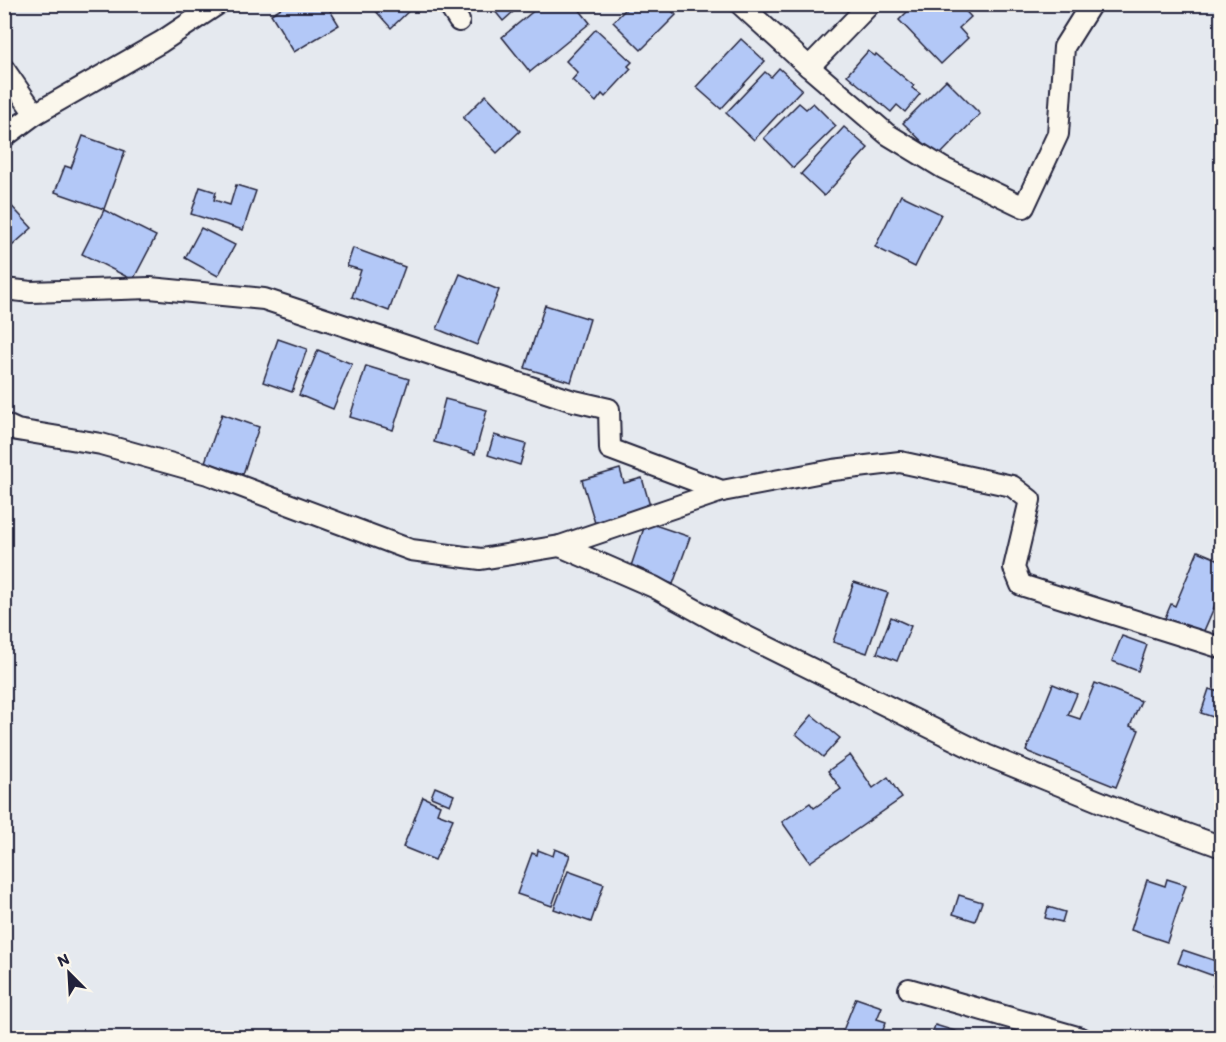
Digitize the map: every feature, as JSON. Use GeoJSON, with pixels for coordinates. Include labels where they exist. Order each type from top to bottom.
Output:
{"type":"FeatureCollection","features":[{"type":"Feature","properties":{"kind":"street"},"geometry":{"type":"LineString","coordinates":[[4,137],[35,114],[161,42],[218,4]]}},
{"type":"Feature","properties":{"kind":"street"},"geometry":{"type":"LineString","coordinates":[[448,4],[459,21]]}},
{"type":"Feature","properties":{"kind":"street"},"geometry":{"type":"LineString","coordinates":[[740,4],[887,134],[943,168],[1024,207],[1058,134],[1064,47],[1091,4]]}},
{"type":"Feature","properties":{"kind":"street"},"geometry":{"type":"LineString","coordinates":[[809,67],[870,4]]}},
{"type":"Feature","properties":{"kind":"street"},"geometry":{"type":"LineString","coordinates":[[4,69],[35,114]]}},
{"type":"Feature","properties":{"kind":"street"},"geometry":{"type":"LineString","coordinates":[[4,289],[31,292],[150,288],[264,299],[570,400],[609,409],[610,449],[722,491]]}},
{"type":"Feature","properties":{"kind":"street"},"geometry":{"type":"LineString","coordinates":[[4,424],[17,430],[100,444],[208,474],[411,550],[481,558],[560,546],[722,491],[833,470],[900,462],[1012,486],[1030,500],[1014,568],[1020,585],[1221,648]]}},
{"type":"Feature","properties":{"kind":"street"},"geometry":{"type":"LineString","coordinates":[[560,546],[654,587],[723,625],[986,755],[1123,811],[1221,847]]}},
{"type":"Feature","properties":{"kind":"street"},"geometry":{"type":"LineString","coordinates":[[909,989],[1081,1038]]}},
{"type":"Feature","properties":{"kind":"building"},"geometry":{"type":"Polygon","coordinates":[[[288,4],[326,4],[339,25],[294,52],[271,14],[288,4]]]}},
{"type":"Feature","properties":{"kind":"building"},"geometry":{"type":"Polygon","coordinates":[[[376,4],[416,4],[391,28],[373,8],[376,4]]]}},
{"type":"Feature","properties":{"kind":"building"},"geometry":{"type":"Polygon","coordinates":[[[489,4],[522,4],[503,21],[489,4]]]}},
{"type":"Feature","properties":{"kind":"building"},"geometry":{"type":"Polygon","coordinates":[[[542,4],[575,4],[590,23],[530,72],[502,37],[542,4]]]}},
{"type":"Feature","properties":{"kind":"building"},"geometry":{"type":"Polygon","coordinates":[[[631,4],[665,4],[676,15],[641,50],[613,22],[631,4]]]}},
{"type":"Feature","properties":{"kind":"building"},"geometry":{"type":"Polygon","coordinates":[[[915,4],[959,4],[971,17],[959,28],[968,38],[941,64],[899,20],[915,4]]]}},
{"type":"Feature","properties":{"kind":"building"},"geometry":{"type":"Polygon","coordinates":[[[596,29],[632,62],[628,66],[631,69],[605,97],[602,94],[596,102],[572,80],[578,73],[566,61],[596,29]]]}},
{"type":"Feature","properties":{"kind":"building"},"geometry":{"type":"Polygon","coordinates":[[[741,39],[765,61],[721,109],[696,87],[741,39]]]}},
{"type":"Feature","properties":{"kind":"building"},"geometry":{"type":"Polygon","coordinates":[[[868,51],[875,56],[876,54],[914,86],[912,88],[920,94],[905,112],[897,105],[891,112],[847,75],[868,51]]]}},
{"type":"Feature","properties":{"kind":"building"},"geometry":{"type":"Polygon","coordinates":[[[779,68],[802,89],[754,140],[726,113],[765,72],[771,77],[779,68]]]}},
{"type":"Feature","properties":{"kind":"building"},"geometry":{"type":"Polygon","coordinates":[[[946,80],[980,114],[938,157],[903,123],[946,80]]]}},
{"type":"Feature","properties":{"kind":"building"},"geometry":{"type":"Polygon","coordinates":[[[486,95],[520,131],[497,153],[463,118],[486,95]]]}},
{"type":"Feature","properties":{"kind":"building"},"geometry":{"type":"Polygon","coordinates":[[[799,103],[806,109],[813,103],[836,126],[793,168],[764,138],[799,103]]]}},
{"type":"Feature","properties":{"kind":"building"},"geometry":{"type":"Polygon","coordinates":[[[844,127],[868,148],[824,196],[801,174],[844,127]]]}},
{"type":"Feature","properties":{"kind":"building"},"geometry":{"type":"Polygon","coordinates":[[[83,136],[125,151],[104,209],[55,192],[65,166],[71,168],[83,136]]]}},
{"type":"Feature","properties":{"kind":"building"},"geometry":{"type":"Polygon","coordinates":[[[236,185],[256,191],[243,230],[191,214],[200,187],[216,192],[214,200],[230,205],[236,185]]]}},
{"type":"Feature","properties":{"kind":"building"},"geometry":{"type":"Polygon","coordinates":[[[901,195],[941,214],[915,267],[875,247],[901,195]]]}},
{"type":"Feature","properties":{"kind":"building"},"geometry":{"type":"Polygon","coordinates":[[[4,198],[32,228],[4,253],[4,198]]]}},
{"type":"Feature","properties":{"kind":"building"},"geometry":{"type":"Polygon","coordinates":[[[104,210],[156,236],[133,280],[82,254],[104,210]]]}},
{"type":"Feature","properties":{"kind":"building"},"geometry":{"type":"Polygon","coordinates":[[[201,228],[235,245],[218,276],[185,258],[201,228]]]}},
{"type":"Feature","properties":{"kind":"building"},"geometry":{"type":"Polygon","coordinates":[[[353,248],[405,267],[389,311],[352,297],[361,270],[347,266],[353,248]]]}},
{"type":"Feature","properties":{"kind":"building"},"geometry":{"type":"Polygon","coordinates":[[[460,274],[499,290],[477,345],[437,329],[460,274]]]}},
{"type":"Feature","properties":{"kind":"building"},"geometry":{"type":"Polygon","coordinates":[[[545,305],[590,319],[571,382],[525,368],[545,305]]]}},
{"type":"Feature","properties":{"kind":"building"},"geometry":{"type":"Polygon","coordinates":[[[278,339],[307,349],[292,392],[263,382],[278,339]]]}},
{"type":"Feature","properties":{"kind":"building"},"geometry":{"type":"Polygon","coordinates":[[[318,350],[352,364],[333,409],[299,395],[318,350]]]}},
{"type":"Feature","properties":{"kind":"building"},"geometry":{"type":"Polygon","coordinates":[[[366,366],[409,379],[393,430],[350,417],[366,366]]]}},
{"type":"Feature","properties":{"kind":"building"},"geometry":{"type":"Polygon","coordinates":[[[445,399],[487,410],[475,454],[434,442],[445,399]]]}},
{"type":"Feature","properties":{"kind":"building"},"geometry":{"type":"Polygon","coordinates":[[[222,414],[259,427],[243,474],[205,462],[222,414]]]}},
{"type":"Feature","properties":{"kind":"building"},"geometry":{"type":"Polygon","coordinates":[[[494,435],[526,444],[520,465],[488,455],[494,435]]]}},
{"type":"Feature","properties":{"kind":"building"},"geometry":{"type":"Polygon","coordinates":[[[620,469],[624,483],[642,478],[650,506],[595,523],[582,480],[620,469]]]}},
{"type":"Feature","properties":{"kind":"building"},"geometry":{"type":"Polygon","coordinates":[[[646,522],[690,537],[673,584],[630,569],[646,522]]]}},
{"type":"Feature","properties":{"kind":"building"},"geometry":{"type":"Polygon","coordinates":[[[1198,551],[1222,561],[1222,589],[1203,633],[1165,618],[1171,604],[1175,606],[1198,551]]]}},
{"type":"Feature","properties":{"kind":"building"},"geometry":{"type":"Polygon","coordinates":[[[854,582],[888,593],[867,653],[833,642],[854,582]]]}},
{"type":"Feature","properties":{"kind":"building"},"geometry":{"type":"Polygon","coordinates":[[[891,617],[911,626],[897,661],[877,653],[891,617]]]}},
{"type":"Feature","properties":{"kind":"building"},"geometry":{"type":"Polygon","coordinates":[[[1122,636],[1147,645],[1138,671],[1112,661],[1122,636]]]}},
{"type":"Feature","properties":{"kind":"building"},"geometry":{"type":"Polygon","coordinates":[[[1095,683],[1141,701],[1130,726],[1139,730],[1116,787],[1026,751],[1053,684],[1077,694],[1068,715],[1080,719],[1095,683]]]}},
{"type":"Feature","properties":{"kind":"building"},"geometry":{"type":"Polygon","coordinates":[[[1209,689],[1222,693],[1222,720],[1201,713],[1209,689]]]}},
{"type":"Feature","properties":{"kind":"building"},"geometry":{"type":"Polygon","coordinates":[[[812,715],[840,738],[823,757],[796,734],[812,715]]]}},
{"type":"Feature","properties":{"kind":"building"},"geometry":{"type":"Polygon","coordinates":[[[850,755],[873,788],[888,777],[902,798],[810,862],[782,822],[810,803],[814,808],[841,789],[828,771],[850,755]]]}},
{"type":"Feature","properties":{"kind":"building"},"geometry":{"type":"Polygon","coordinates":[[[435,787],[454,795],[450,805],[431,797],[435,787]]]}},
{"type":"Feature","properties":{"kind":"building"},"geometry":{"type":"Polygon","coordinates":[[[423,797],[440,805],[437,813],[453,819],[435,860],[403,847],[423,797]]]}},
{"type":"Feature","properties":{"kind":"building"},"geometry":{"type":"Polygon","coordinates":[[[555,849],[570,855],[552,906],[517,894],[532,853],[537,855],[538,850],[553,856],[555,849]]]}},
{"type":"Feature","properties":{"kind":"building"},"geometry":{"type":"Polygon","coordinates":[[[568,871],[604,884],[591,922],[554,909],[568,871]]]}},
{"type":"Feature","properties":{"kind":"building"},"geometry":{"type":"Polygon","coordinates":[[[1167,879],[1186,885],[1167,942],[1131,930],[1147,880],[1165,886],[1167,879]]]}},
{"type":"Feature","properties":{"kind":"building"},"geometry":{"type":"Polygon","coordinates":[[[959,895],[982,902],[975,921],[953,914],[959,895]]]}},
{"type":"Feature","properties":{"kind":"building"},"geometry":{"type":"Polygon","coordinates":[[[1048,907],[1065,912],[1062,922],[1045,918],[1048,907]]]}},
{"type":"Feature","properties":{"kind":"building"},"geometry":{"type":"Polygon","coordinates":[[[1183,950],[1219,962],[1214,976],[1178,963],[1183,950]]]}},
{"type":"Feature","properties":{"kind":"building"},"geometry":{"type":"Polygon","coordinates":[[[1222,962],[1222,989],[1213,986],[1222,962]]]}},
{"type":"Feature","properties":{"kind":"building"},"geometry":{"type":"Polygon","coordinates":[[[856,998],[882,1007],[877,1019],[886,1022],[880,1038],[840,1038],[856,998]]]}},
{"type":"Feature","properties":{"kind":"building"},"geometry":{"type":"Polygon","coordinates":[[[935,1025],[958,1032],[956,1038],[931,1038],[935,1025]]]}}]}
